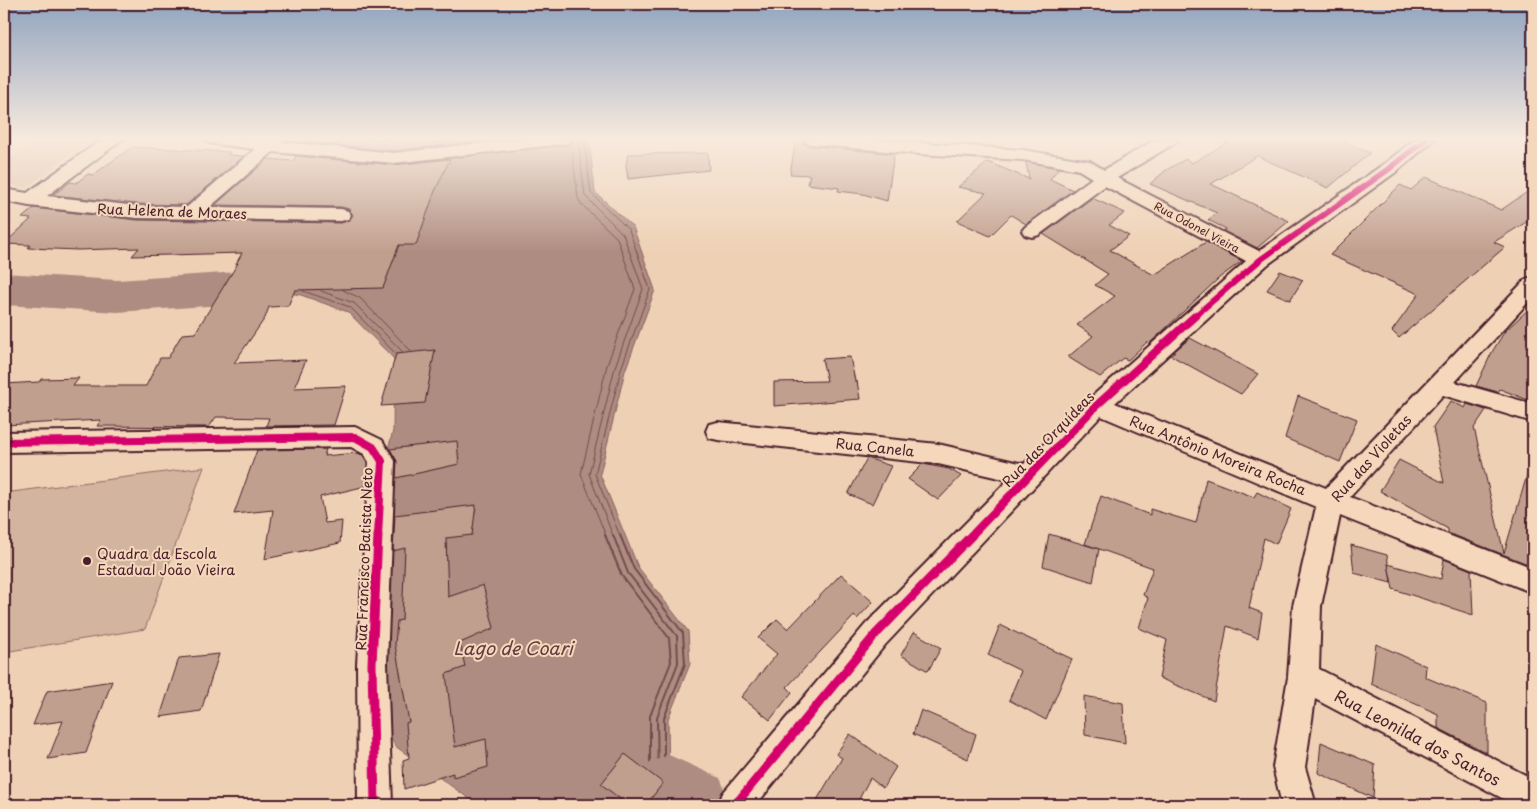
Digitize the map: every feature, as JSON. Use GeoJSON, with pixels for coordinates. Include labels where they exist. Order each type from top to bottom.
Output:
{"type":"FeatureCollection","features":[{"type":"Feature","properties":{"kind":"street"},"geometry":{"type":"LineString","coordinates":[[29,200],[61,177]]}},
{"type":"Feature","properties":{"kind":"street"},"geometry":{"type":"LineString","coordinates":[[193,212],[234,177]]}},
{"type":"Feature","properties":{"kind":"street","name":"Rua das Orquídeas"},"geometry":{"type":"LineString","coordinates":[[735,805],[875,635],[1097,405],[1188,322],[1260,260],[1378,177]]}},
{"type":"Feature","properties":{"kind":"street"},"geometry":{"type":"LineString","coordinates":[[1032,231],[1104,178]]}},
{"type":"Feature","properties":{"kind":"street","name":"Rua Odonel Vieira"},"geometry":{"type":"LineString","coordinates":[[1104,178],[1260,260]]}},
{"type":"Feature","properties":{"kind":"street","name":"Rua Helena de Moraes"},"geometry":{"type":"LineString","coordinates":[[4,195],[29,200],[137,212],[341,215]]}},
{"type":"Feature","properties":{"kind":"street","name":"Rua das Violetas"},"geometry":{"type":"LineString","coordinates":[[1299,805],[1289,767],[1303,677],[1307,606],[1330,501],[1533,284]]}},
{"type":"Feature","properties":{"kind":"street"},"geometry":{"type":"LineString","coordinates":[[1438,385],[1533,413]]}},
{"type":"Feature","properties":{"kind":"street","name":"Rua Antônio Moreira Rocha"},"geometry":{"type":"LineString","coordinates":[[1097,405],[1330,501],[1533,581]]}},
{"type":"Feature","properties":{"kind":"street","name":"Rua Canela"},"geometry":{"type":"LineString","coordinates":[[718,430],[938,454],[1029,475]]}},
{"type":"Feature","properties":{"kind":"street","name":"Rua Francisco Batista Neto"},"geometry":{"type":"LineString","coordinates":[[4,442],[355,437],[374,447],[382,461],[372,664],[375,805]]}},
{"type":"Feature","properties":{"kind":"street","name":"Rua Leonilda dos Santos"},"geometry":{"type":"LineString","coordinates":[[1303,677],[1533,797]]}},
{"type":"Feature","properties":{"kind":"shaded area"},"geometry":{"type":"Polygon","coordinates":[[[4,177],[41,177],[26,188],[4,183],[4,177]]]}},
{"type":"Feature","properties":{"kind":"shaded area","name":"Quadra da Escola Estadual João Vieira"},"geometry":{"type":"Polygon","coordinates":[[[204,467],[145,629],[4,652],[4,493],[204,467]]]}},
{"type":"Feature","properties":{"kind":"water","name":"Lago de Coari"},"geometry":{"type":"Polygon","coordinates":[[[389,177],[593,177],[595,192],[633,227],[655,290],[625,371],[600,474],[638,567],[688,631],[690,664],[668,719],[669,792],[656,805],[478,805],[395,746],[360,675],[364,538],[393,431],[394,359],[348,312],[301,295],[254,287],[363,211],[389,177]]]}},
{"type":"Feature","properties":{"kind":"building"},"geometry":{"type":"Polygon","coordinates":[[[84,177],[219,177],[186,205],[137,204],[53,195],[70,182],[76,183],[84,177]]]}},
{"type":"Feature","properties":{"kind":"building"},"geometry":{"type":"Polygon","coordinates":[[[248,177],[442,177],[416,245],[399,245],[383,288],[295,290],[288,306],[269,307],[265,318],[234,363],[306,360],[294,388],[346,386],[334,425],[266,426],[269,418],[216,417],[209,427],[97,426],[101,420],[4,425],[4,384],[39,382],[41,379],[79,378],[73,386],[146,386],[160,358],[168,358],[182,334],[195,333],[238,263],[236,264],[242,253],[132,256],[139,248],[78,250],[28,248],[30,245],[4,244],[31,219],[22,218],[34,208],[137,220],[341,223],[350,220],[352,214],[349,209],[341,207],[215,205],[248,177]]]}},
{"type":"Feature","properties":{"kind":"building"},"geometry":{"type":"Polygon","coordinates":[[[628,177],[648,177],[628,179],[628,177]]]}},
{"type":"Feature","properties":{"kind":"building"},"geometry":{"type":"Polygon","coordinates":[[[809,177],[891,177],[887,201],[863,194],[838,191],[839,188],[807,184],[809,177]]]}},
{"type":"Feature","properties":{"kind":"building"},"geometry":{"type":"Polygon","coordinates":[[[970,177],[1024,177],[1029,179],[1029,177],[1052,177],[1050,179],[1073,190],[1026,224],[1011,215],[990,236],[957,221],[986,193],[958,187],[970,177]]]}},
{"type":"Feature","properties":{"kind":"building"},"geometry":{"type":"Polygon","coordinates":[[[1158,177],[1223,177],[1211,184],[1289,221],[1257,248],[1223,231],[1226,229],[1208,220],[1217,213],[1150,184],[1158,177]]]}},
{"type":"Feature","properties":{"kind":"building"},"geometry":{"type":"Polygon","coordinates":[[[1303,177],[1341,177],[1328,188],[1303,177]]]}},
{"type":"Feature","properties":{"kind":"building"},"geometry":{"type":"Polygon","coordinates":[[[1426,177],[1501,210],[1533,188],[1533,218],[1494,242],[1505,247],[1399,338],[1392,331],[1419,294],[1330,255],[1400,185],[1411,190],[1426,177]]]}},
{"type":"Feature","properties":{"kind":"building"},"geometry":{"type":"Polygon","coordinates":[[[1092,198],[1125,213],[1109,225],[1129,236],[1110,250],[1154,275],[1206,242],[1242,261],[1219,278],[1149,344],[1147,342],[1128,360],[1123,358],[1100,377],[1068,357],[1093,336],[1077,325],[1115,296],[1095,285],[1108,274],[1043,234],[1092,198]]]}},
{"type":"Feature","properties":{"kind":"building"},"geometry":{"type":"Polygon","coordinates":[[[1280,271],[1303,280],[1290,300],[1267,290],[1280,271]]]}},
{"type":"Feature","properties":{"kind":"building"},"geometry":{"type":"Polygon","coordinates":[[[1533,305],[1533,402],[1500,389],[1498,392],[1476,386],[1492,352],[1505,331],[1533,305]]]}},
{"type":"Feature","properties":{"kind":"building"},"geometry":{"type":"Polygon","coordinates":[[[1190,338],[1258,374],[1241,394],[1170,355],[1190,338]]]}},
{"type":"Feature","properties":{"kind":"building"},"geometry":{"type":"Polygon","coordinates":[[[435,350],[425,403],[381,406],[396,354],[435,350]]]}},
{"type":"Feature","properties":{"kind":"building"},"geometry":{"type":"Polygon","coordinates":[[[850,357],[860,399],[774,406],[774,382],[827,381],[822,359],[850,357]]]}},
{"type":"Feature","properties":{"kind":"building"},"geometry":{"type":"Polygon","coordinates":[[[1298,396],[1357,419],[1340,462],[1285,438],[1298,396]]]}},
{"type":"Feature","properties":{"kind":"building"},"geometry":{"type":"Polygon","coordinates":[[[1451,401],[1465,408],[1467,404],[1486,410],[1474,428],[1504,553],[1527,475],[1533,476],[1533,566],[1448,533],[1448,529],[1380,491],[1399,460],[1444,483],[1433,427],[1451,401]]]}},
{"type":"Feature","properties":{"kind":"building"},"geometry":{"type":"Polygon","coordinates":[[[457,441],[459,464],[396,478],[397,461],[390,449],[457,441]]]}},
{"type":"Feature","properties":{"kind":"building"},"geometry":{"type":"Polygon","coordinates":[[[326,449],[324,456],[357,453],[363,455],[367,462],[366,486],[320,497],[325,523],[342,521],[340,543],[265,559],[273,510],[234,514],[257,450],[326,449]]]}},
{"type":"Feature","properties":{"kind":"building"},"geometry":{"type":"Polygon","coordinates":[[[867,458],[891,466],[872,504],[848,494],[867,458]]]}},
{"type":"Feature","properties":{"kind":"building"},"geometry":{"type":"Polygon","coordinates":[[[923,464],[949,469],[961,476],[938,500],[908,479],[923,464]]]}},
{"type":"Feature","properties":{"kind":"building"},"geometry":{"type":"Polygon","coordinates":[[[1206,479],[1254,497],[1257,492],[1291,509],[1276,544],[1264,538],[1249,608],[1262,613],[1258,638],[1227,626],[1214,701],[1159,678],[1167,640],[1139,628],[1148,598],[1143,595],[1153,568],[1085,544],[1101,496],[1150,515],[1150,509],[1196,523],[1206,479]]]}},
{"type":"Feature","properties":{"kind":"building"},"geometry":{"type":"Polygon","coordinates":[[[476,505],[472,535],[446,538],[448,597],[483,585],[494,628],[460,643],[465,667],[446,674],[455,747],[486,739],[488,767],[453,777],[453,773],[404,789],[403,760],[409,758],[406,723],[409,722],[395,645],[397,621],[402,620],[405,548],[393,551],[395,515],[476,505]]]}},
{"type":"Feature","properties":{"kind":"building"},"geometry":{"type":"Polygon","coordinates":[[[1049,534],[1099,549],[1093,582],[1043,566],[1049,534]]]}},
{"type":"Feature","properties":{"kind":"building"},"geometry":{"type":"Polygon","coordinates":[[[1351,545],[1387,555],[1391,583],[1354,573],[1351,545]]]}},
{"type":"Feature","properties":{"kind":"building"},"geometry":{"type":"Polygon","coordinates":[[[1444,559],[1471,570],[1473,615],[1393,589],[1388,564],[1441,579],[1444,559]]]}},
{"type":"Feature","properties":{"kind":"building"},"geometry":{"type":"Polygon","coordinates":[[[841,574],[873,602],[857,619],[854,616],[787,687],[792,692],[770,720],[741,697],[777,654],[758,638],[777,619],[788,629],[841,574]]]}},
{"type":"Feature","properties":{"kind":"building"},"geometry":{"type":"Polygon","coordinates":[[[1000,625],[1072,659],[1046,720],[1009,700],[1021,671],[988,655],[1000,625]]]}},
{"type":"Feature","properties":{"kind":"building"},"geometry":{"type":"Polygon","coordinates":[[[914,632],[941,648],[928,671],[901,655],[914,632]]]}},
{"type":"Feature","properties":{"kind":"building"},"geometry":{"type":"Polygon","coordinates":[[[1376,644],[1426,666],[1425,677],[1487,703],[1487,753],[1438,728],[1438,714],[1371,684],[1376,644]]]}},
{"type":"Feature","properties":{"kind":"building"},"geometry":{"type":"Polygon","coordinates":[[[219,654],[201,711],[160,717],[179,658],[219,654]]]}},
{"type":"Feature","properties":{"kind":"building"},"geometry":{"type":"Polygon","coordinates":[[[112,681],[86,753],[48,759],[63,721],[33,725],[47,691],[112,681]]]}},
{"type":"Feature","properties":{"kind":"building"},"geometry":{"type":"Polygon","coordinates":[[[1084,696],[1123,703],[1125,743],[1085,735],[1084,696]]]}},
{"type":"Feature","properties":{"kind":"building"},"geometry":{"type":"Polygon","coordinates":[[[921,710],[976,734],[968,759],[913,734],[921,710]]]}},
{"type":"Feature","properties":{"kind":"building"},"geometry":{"type":"Polygon","coordinates":[[[850,734],[896,767],[883,788],[870,778],[856,805],[814,805],[842,758],[836,754],[850,734]]]}},
{"type":"Feature","properties":{"kind":"building"},"geometry":{"type":"Polygon","coordinates":[[[1321,742],[1375,765],[1373,798],[1318,773],[1321,742]]]}},
{"type":"Feature","properties":{"kind":"building"},"geometry":{"type":"Polygon","coordinates":[[[625,754],[663,783],[646,805],[628,805],[601,784],[625,754]]]}},
{"type":"Feature","properties":{"kind":"waterway"},"geometry":{"type":"LineString","coordinates":[[4,289],[117,296],[254,287]]}},
{"type":"Feature","properties":{"kind":"waterway"},"geometry":{"type":"LineString","coordinates":[[669,792],[693,805]]}},
{"type":"Feature","properties":{"kind":"cycle path"},"geometry":{"type":"LineString","coordinates":[[735,805],[875,635],[1097,405],[1188,322],[1260,260],[1378,177]]}},
{"type":"Feature","properties":{"kind":"cycle path"},"geometry":{"type":"LineString","coordinates":[[4,442],[355,437],[373,447],[382,461],[372,664],[375,805]]}},
{"type":"Feature","properties":{"kind":"place","name":"Quadra da Escola Estadual João Vieira"},"geometry":{"type":"Point","coordinates":[87,561]}}]}
